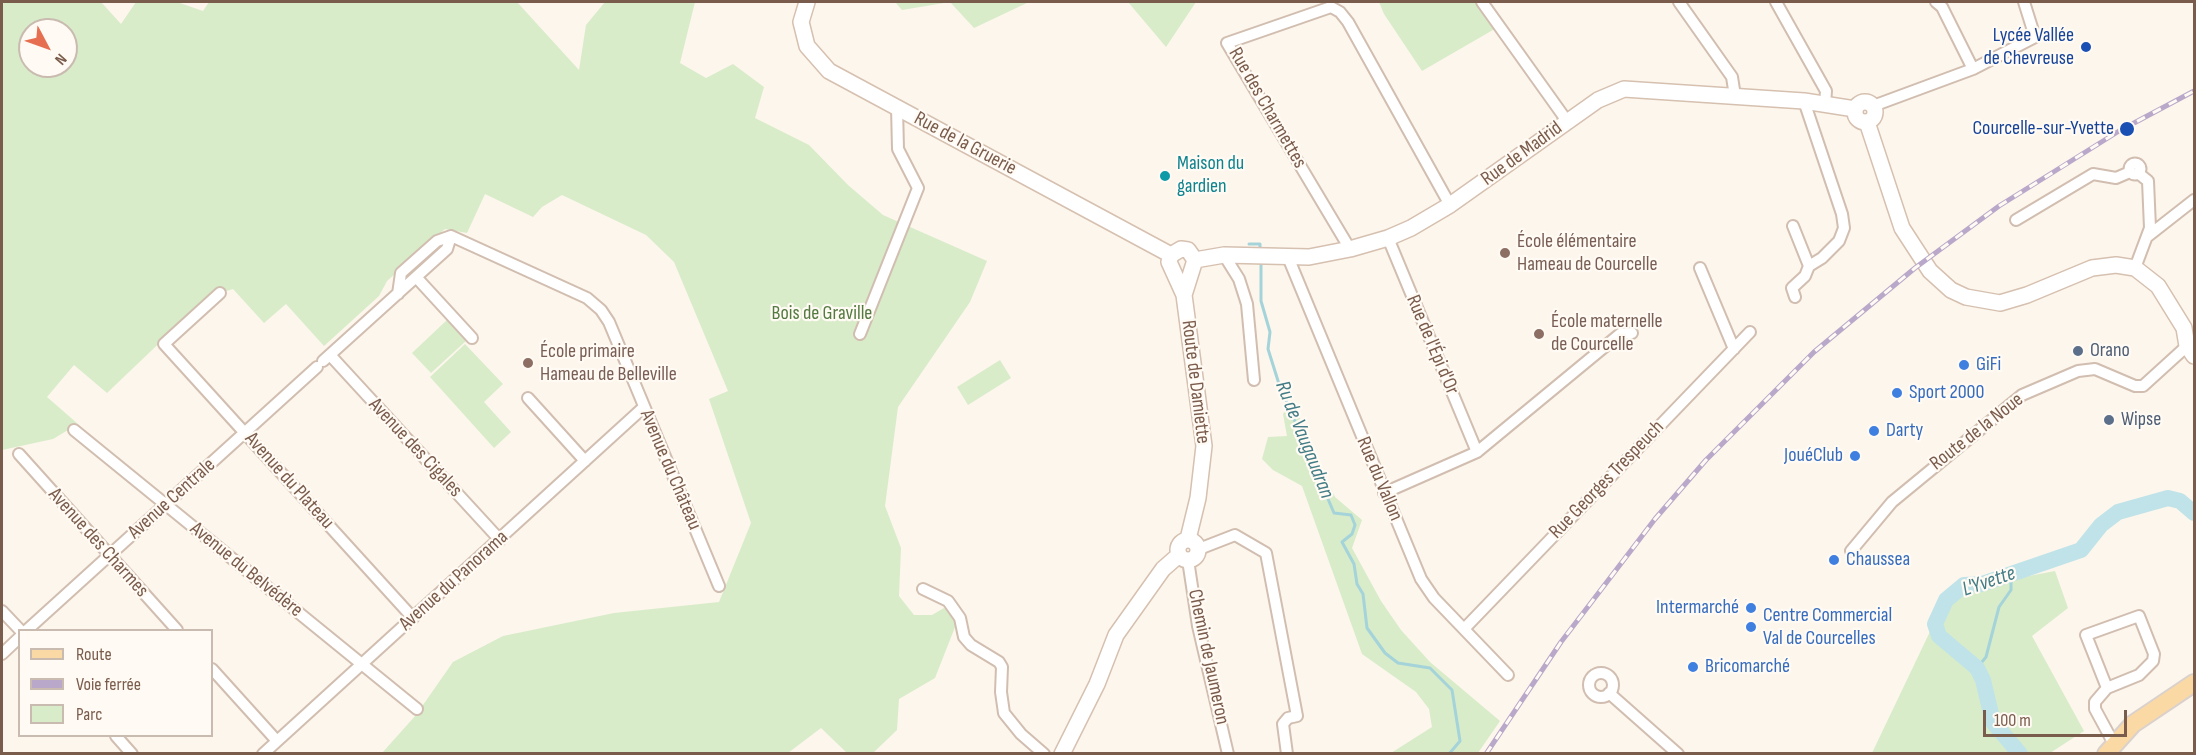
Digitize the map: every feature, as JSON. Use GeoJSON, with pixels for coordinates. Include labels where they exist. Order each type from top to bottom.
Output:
{"type":"FeatureCollection","features":[{"type":"Feature","properties":{"kind":"main road"},"geometry":{"type":"LineString","coordinates":[[2110,749],[2133,724],[2194,683]]}},
{"type":"Feature","properties":{"kind":"street","name":"Rue de la Gruerie"},"geometry":{"type":"LineString","coordinates":[[807,2],[801,22],[807,46],[829,71],[1171,262]]}},
{"type":"Feature","properties":{"kind":"street"},"geometry":{"type":"LineString","coordinates":[[1482,2],[1567,121]]}},
{"type":"Feature","properties":{"kind":"street"},"geometry":{"type":"LineString","coordinates":[[1679,2],[1732,77],[1735,96]]}},
{"type":"Feature","properties":{"kind":"street"},"geometry":{"type":"LineString","coordinates":[[1776,2],[1826,91],[1825,104]]}},
{"type":"Feature","properties":{"kind":"street"},"geometry":{"type":"LineString","coordinates":[[1936,2],[1942,7],[1972,69]]}},
{"type":"Feature","properties":{"kind":"street"},"geometry":{"type":"LineString","coordinates":[[2024,2],[2035,37],[1972,69],[1873,106],[1865,102],[1855,109],[1857,118],[1867,122],[1902,228],[1930,271],[1959,294],[1983,302],[2000,303],[2027,295],[2092,268],[2116,265],[2134,268],[2158,286],[2184,328],[2191,351]]}},
{"type":"Feature","properties":{"kind":"street","name":"Rue des Charmettes"},"geometry":{"type":"LineString","coordinates":[[1350,249],[1227,43],[1331,7],[1340,12],[1348,22],[1450,205]]}},
{"type":"Feature","properties":{"kind":"street","name":"Rue de Madrid"},"geometry":{"type":"LineString","coordinates":[[1193,265],[1224,255],[1310,257],[1388,238],[1450,205],[1567,121],[1611,92],[1624,88],[1804,101],[1855,109]]}},
{"type":"Feature","properties":{"kind":"street"},"geometry":{"type":"LineString","coordinates":[[1795,297],[1792,288],[1805,276],[1809,266],[1822,258],[1839,241],[1844,228],[1842,214],[1804,101]]}},
{"type":"Feature","properties":{"kind":"street"},"geometry":{"type":"LineString","coordinates":[[1867,122],[1874,116],[1873,106]]}},
{"type":"Feature","properties":{"kind":"street"},"geometry":{"type":"LineString","coordinates":[[860,334],[918,188],[898,149],[897,107]]}},
{"type":"Feature","properties":{"kind":"street"},"geometry":{"type":"LineString","coordinates":[[2016,220],[2093,174],[2116,178],[2134,172],[2148,181],[2148,236],[2134,268]]}},
{"type":"Feature","properties":{"kind":"street"},"geometry":{"type":"LineString","coordinates":[[2148,236],[2194,200]]}},
{"type":"Feature","properties":{"kind":"street"},"geometry":{"type":"LineString","coordinates":[[1792,226],[1809,266]]}},
{"type":"Feature","properties":{"kind":"street","name":"Avenue Centrale"},"geometry":{"type":"LineString","coordinates":[[28,629],[447,249],[451,236]]}},
{"type":"Feature","properties":{"kind":"street","name":"Avenue Centrale"},"geometry":{"type":"LineString","coordinates":[[398,294],[401,273],[437,241],[451,236]]}},
{"type":"Feature","properties":{"kind":"street","name":"Avenue du Château"},"geometry":{"type":"LineString","coordinates":[[451,236],[587,298],[601,310],[609,322],[719,586]]}},
{"type":"Feature","properties":{"kind":"street","name":"Rue de l'Épi d'Or"},"geometry":{"type":"LineString","coordinates":[[1388,238],[1477,452]]}},
{"type":"Feature","properties":{"kind":"street"},"geometry":{"type":"LineString","coordinates":[[1185,249],[1191,253],[1193,265],[1182,275],[1171,262],[1177,250],[1185,249]]}},
{"type":"Feature","properties":{"kind":"street"},"geometry":{"type":"LineString","coordinates":[[1224,255],[1239,279],[1247,304],[1254,380]]}},
{"type":"Feature","properties":{"kind":"street","name":"Rue du Vallon"},"geometry":{"type":"LineString","coordinates":[[1288,257],[1421,579],[1434,598],[1508,675]]}},
{"type":"Feature","properties":{"kind":"street","name":"Route de Damiette"},"geometry":{"type":"LineString","coordinates":[[1171,262],[1184,295],[1204,446],[1189,551]]}},
{"type":"Feature","properties":{"kind":"street","name":"Route de Damiette"},"geometry":{"type":"LineString","coordinates":[[1184,295],[1193,265]]}},
{"type":"Feature","properties":{"kind":"street"},"geometry":{"type":"LineString","coordinates":[[1700,268],[1734,349]]}},
{"type":"Feature","properties":{"kind":"street"},"geometry":{"type":"LineString","coordinates":[[416,277],[472,338]]}},
{"type":"Feature","properties":{"kind":"street","name":"Avenue du Plateau"},"geometry":{"type":"LineString","coordinates":[[220,293],[164,344],[413,618]]}},
{"type":"Feature","properties":{"kind":"street","name":"Rue Georges Trespeuch"},"geometry":{"type":"LineString","coordinates":[[1464,629],[1750,332]]}},
{"type":"Feature","properties":{"kind":"street"},"geometry":{"type":"LineString","coordinates":[[1384,493],[1477,452],[1620,334],[1632,333]]}},
{"type":"Feature","properties":{"kind":"street","name":"Route de la Noue"},"geometry":{"type":"LineString","coordinates":[[1851,551],[1892,501],[2022,395],[2078,371],[2095,369],[2135,386],[2143,386],[2191,351]]}},
{"type":"Feature","properties":{"kind":"street","name":"Avenue des Cigales"},"geometry":{"type":"LineString","coordinates":[[323,361],[500,540]]}},
{"type":"Feature","properties":{"kind":"street"},"geometry":{"type":"LineString","coordinates":[[528,398],[585,461]]}},
{"type":"Feature","properties":{"kind":"street","name":"Avenue du Panorama"},"geometry":{"type":"LineString","coordinates":[[263,753],[644,407]]}},
{"type":"Feature","properties":{"kind":"street","name":"Avenue du Belvédère"},"geometry":{"type":"LineString","coordinates":[[74,430],[417,710]]}},
{"type":"Feature","properties":{"kind":"street","name":"Avenue des Charmes"},"geometry":{"type":"LineString","coordinates":[[19,454],[176,629]]}},
{"type":"Feature","properties":{"kind":"street"},"geometry":{"type":"LineString","coordinates":[[1062,753],[1097,684],[1116,635],[1163,569],[1189,551],[1235,535],[1266,553],[1298,716],[1288,718],[1283,723],[1287,753]]}},
{"type":"Feature","properties":{"kind":"street","name":"Chemin de Jaumeron"},"geometry":{"type":"LineString","coordinates":[[1189,551],[1198,626],[1228,753]]}},
{"type":"Feature","properties":{"kind":"street"},"geometry":{"type":"LineString","coordinates":[[922,589],[948,601],[960,618],[964,637],[971,645],[999,662],[1002,667],[1001,692],[1004,713],[1021,734],[1044,753]]}},
{"type":"Feature","properties":{"kind":"street"},"geometry":{"type":"LineString","coordinates":[[2,610],[19,629]]}},
{"type":"Feature","properties":{"kind":"street"},"geometry":{"type":"LineString","coordinates":[[2107,688],[2086,635],[2139,616],[2154,654],[2153,661],[2139,675],[2107,688],[2095,702],[2095,710],[2110,749]]}},
{"type":"Feature","properties":{"kind":"street"},"geometry":{"type":"LineString","coordinates":[[2,654],[18,639]]}},
{"type":"Feature","properties":{"kind":"street"},"geometry":{"type":"LineString","coordinates":[[213,670],[276,741]]}},
{"type":"Feature","properties":{"kind":"street"},"geometry":{"type":"LineString","coordinates":[[1609,693],[1678,753]]}},
{"type":"Feature","properties":{"kind":"street"},"geometry":{"type":"LineString","coordinates":[[118,737],[132,753]]}},
{"type":"Feature","properties":{"kind":"green space","name":"Bois de Graville"},"geometry":{"type":"Polygon","coordinates":[[[6,2],[101,2],[121,24],[136,2],[177,2],[203,11],[209,2],[517,2],[579,70],[586,25],[605,2],[695,2],[680,63],[706,78],[733,64],[764,87],[755,118],[809,145],[848,185],[883,215],[987,261],[970,302],[898,407],[885,506],[901,548],[899,596],[914,615],[932,615],[944,608],[959,617],[935,678],[899,699],[897,730],[873,753],[847,753],[821,728],[788,753],[382,753],[416,715],[453,662],[503,636],[614,613],[719,602],[751,523],[709,399],[728,391],[674,262],[646,235],[562,195],[542,207],[533,217],[485,194],[467,233],[445,229],[387,281],[379,296],[324,346],[286,304],[264,323],[233,289],[220,293],[216,289],[107,393],[74,365],[47,397],[78,424],[53,439],[2,450],[2,4],[6,2]]]}},
{"type":"Feature","properties":{"kind":"green space"},"geometry":{"type":"Polygon","coordinates":[[[895,2],[950,2],[902,10],[895,2]]]}},
{"type":"Feature","properties":{"kind":"green space"},"geometry":{"type":"Polygon","coordinates":[[[950,2],[1029,2],[974,28],[950,2]]]}},
{"type":"Feature","properties":{"kind":"green space"},"geometry":{"type":"Polygon","coordinates":[[[1128,2],[1196,2],[1166,47],[1128,2]]]}},
{"type":"Feature","properties":{"kind":"green space"},"geometry":{"type":"Polygon","coordinates":[[[1379,2],[1489,2],[1505,23],[1422,71],[1384,14],[1379,2]]]}},
{"type":"Feature","properties":{"kind":"green space"},"geometry":{"type":"Polygon","coordinates":[[[448,319],[467,340],[431,373],[412,353],[448,319]]]}},
{"type":"Feature","properties":{"kind":"green space"},"geometry":{"type":"Polygon","coordinates":[[[465,344],[503,384],[484,402],[511,432],[494,448],[430,377],[465,344]]]}},
{"type":"Feature","properties":{"kind":"green space"},"geometry":{"type":"Polygon","coordinates":[[[1000,360],[1011,378],[968,405],[957,387],[1000,360]]]}},
{"type":"Feature","properties":{"kind":"green space"},"geometry":{"type":"Polygon","coordinates":[[[1292,400],[1335,497],[1362,520],[1352,548],[1381,601],[1401,630],[1430,662],[1500,721],[1478,753],[1391,753],[1432,727],[1429,709],[1416,692],[1362,654],[1302,486],[1273,470],[1262,459],[1268,437],[1287,436],[1283,414],[1292,400]]]}},
{"type":"Feature","properties":{"kind":"green space"},"geometry":{"type":"Polygon","coordinates":[[[2055,571],[2068,608],[2032,636],[2084,731],[2050,753],[1872,753],[1936,619],[1971,587],[2055,571]]]}},
{"type":"Feature","properties":{"kind":"waterway","name":"Ru de Vaugaudran"},"geometry":{"type":"LineString","coordinates":[[1249,244],[1260,244],[1260,248]]}},
{"type":"Feature","properties":{"kind":"waterway","name":"Ru de Vaugaudran"},"geometry":{"type":"LineString","coordinates":[[1261,265],[1261,301],[1270,332],[1268,349],[1279,384],[1334,513],[1351,515],[1355,525],[1352,534],[1342,542],[1354,564],[1357,584],[1363,594],[1367,628],[1385,653],[1398,663],[1430,668],[1452,690],[1460,741],[1449,754]]}},
{"type":"Feature","properties":{"kind":"waterway","name":"L'Yvette"},"geometry":{"type":"LineString","coordinates":[[2020,754],[1993,722],[1983,680],[1977,668],[1939,636],[1935,624],[1946,600],[1964,585],[1982,584],[2081,550],[2101,525],[2118,512],[2168,498],[2180,501],[2194,513]]}},
{"type":"Feature","properties":{"kind":"waterway"},"geometry":{"type":"LineString","coordinates":[[1977,668],[1986,657],[1999,607],[2011,590],[2011,575]]}},
{"type":"Feature","properties":{"kind":"railway"},"geometry":{"type":"LineString","coordinates":[[1486,754],[1561,642],[1655,519],[1706,460],[1814,352],[1915,268],[1999,206],[2119,131],[2194,91]]}},
{"type":"Feature","properties":{"kind":"place","name":"Lycée Vallée de Chevreuse"},"geometry":{"type":"Point","coordinates":[2086,47]}},
{"type":"Feature","properties":{"kind":"place","name":"Courcelle-sur-Yvette"},"geometry":{"type":"Point","coordinates":[2127,129]}},
{"type":"Feature","properties":{"kind":"place","name":"Maison du gardien"},"geometry":{"type":"Point","coordinates":[1165,176]}},
{"type":"Feature","properties":{"kind":"place","name":"École élémentaire Hameau de Courcelle"},"geometry":{"type":"Point","coordinates":[1505,253]}},
{"type":"Feature","properties":{"kind":"place","name":"École maternelle de Courcelle"},"geometry":{"type":"Point","coordinates":[1539,334]}},
{"type":"Feature","properties":{"kind":"place","name":"Orano"},"geometry":{"type":"Point","coordinates":[2078,351]}},
{"type":"Feature","properties":{"kind":"place","name":"École primaire Hameau de Belleville"},"geometry":{"type":"Point","coordinates":[528,363]}},
{"type":"Feature","properties":{"kind":"place","name":"GiFi"},"geometry":{"type":"Point","coordinates":[1964,365]}},
{"type":"Feature","properties":{"kind":"place","name":"Sport 2000"},"geometry":{"type":"Point","coordinates":[1897,393]}},
{"type":"Feature","properties":{"kind":"place","name":"Wipse"},"geometry":{"type":"Point","coordinates":[2109,420]}},
{"type":"Feature","properties":{"kind":"place","name":"Darty"},"geometry":{"type":"Point","coordinates":[1874,431]}},
{"type":"Feature","properties":{"kind":"place","name":"JouéClub"},"geometry":{"type":"Point","coordinates":[1855,456]}},
{"type":"Feature","properties":{"kind":"place","name":"Chaussea"},"geometry":{"type":"Point","coordinates":[1834,560]}},
{"type":"Feature","properties":{"kind":"place","name":"Intermarché"},"geometry":{"type":"Point","coordinates":[1751,608]}},
{"type":"Feature","properties":{"kind":"place","name":"Centre Commercial Val de Courcelles"},"geometry":{"type":"Point","coordinates":[1751,627]}},
{"type":"Feature","properties":{"kind":"place","name":"Bricomarché"},"geometry":{"type":"Point","coordinates":[1693,667]}}]}
